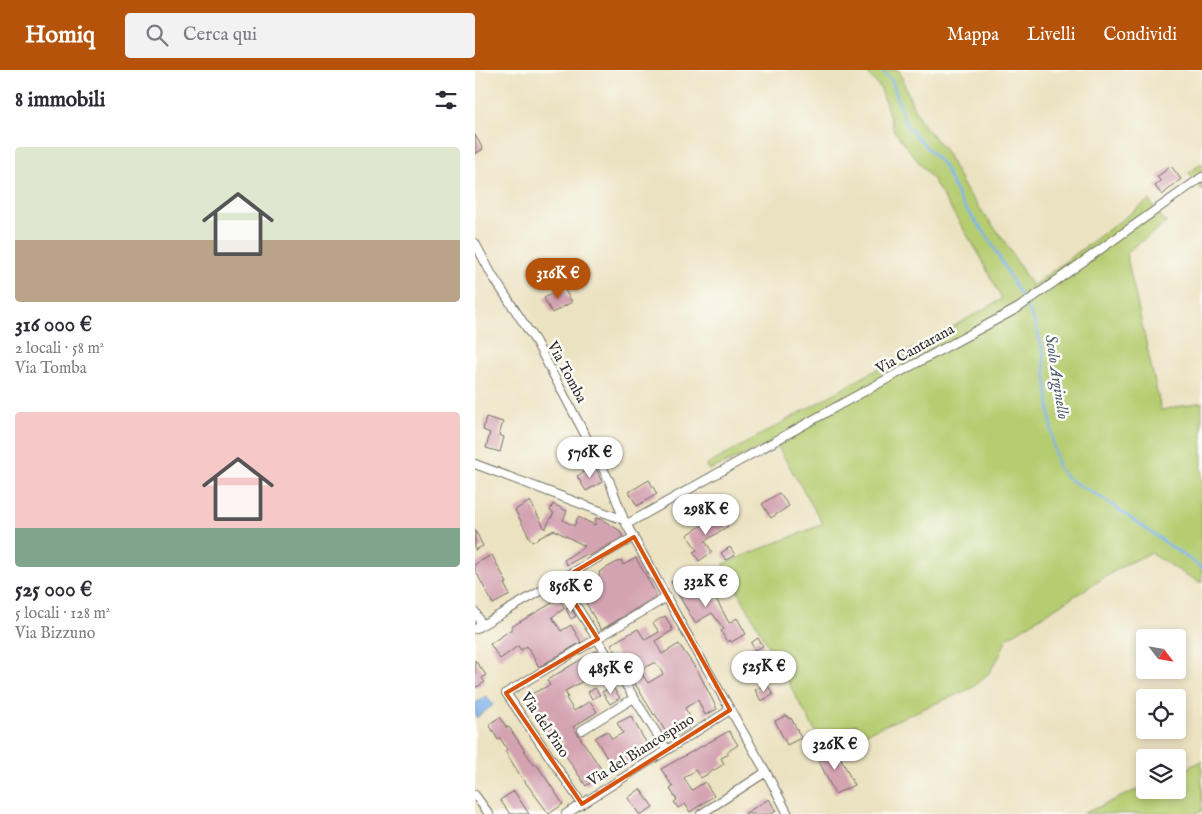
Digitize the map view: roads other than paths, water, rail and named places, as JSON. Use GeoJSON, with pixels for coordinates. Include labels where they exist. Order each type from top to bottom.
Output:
{"type":"FeatureCollection","features":[{"type":"Feature","properties":{"kind":"street","name":"Via Cantarana"},"geometry":{"type":"LineString","coordinates":[[626,522],[1025,304],[1202,177]]}},
{"type":"Feature","properties":{"kind":"street","name":"Via Tomba"},"geometry":{"type":"LineString","coordinates":[[475,243],[492,275],[536,342],[609,480],[634,537],[788,814]]}},
{"type":"Feature","properties":{"kind":"street"},"geometry":{"type":"LineString","coordinates":[[475,464],[626,522]]}},
{"type":"Feature","properties":{"kind":"street"},"geometry":{"type":"LineString","coordinates":[[475,612],[479,627],[634,537]]}},
{"type":"Feature","properties":{"kind":"street"},"geometry":{"type":"LineString","coordinates":[[560,580],[667,750]]}},
{"type":"Feature","properties":{"kind":"street","name":"Via del Pino"},"geometry":{"type":"LineString","coordinates":[[582,804],[506,693],[667,597]]}},
{"type":"Feature","properties":{"kind":"street"},"geometry":{"type":"LineString","coordinates":[[582,730],[635,698]]}},
{"type":"Feature","properties":{"kind":"street","name":"Via del Biancospino"},"geometry":{"type":"LineString","coordinates":[[565,814],[730,710]]}},
{"type":"Feature","properties":{"kind":"street"},"geometry":{"type":"LineString","coordinates":[[701,814],[766,772]]}},
{"type":"Feature","properties":{"kind":"street"},"geometry":{"type":"LineString","coordinates":[[475,795],[478,804],[489,814]]}},
{"type":"Feature","properties":{"kind":"water"},"geometry":{"type":"Polygon","coordinates":[[[486,696],[493,705],[476,718],[475,704],[486,696]]]}},
{"type":"Feature","properties":{"kind":"waterway","name":"Scolo Arginello"},"geometry":{"type":"LineString","coordinates":[[882,70],[892,81],[906,125],[943,165],[962,204],[988,237],[1034,320],[1043,351],[1053,444],[1058,467],[1068,479],[1099,496],[1202,568]]}}]}
